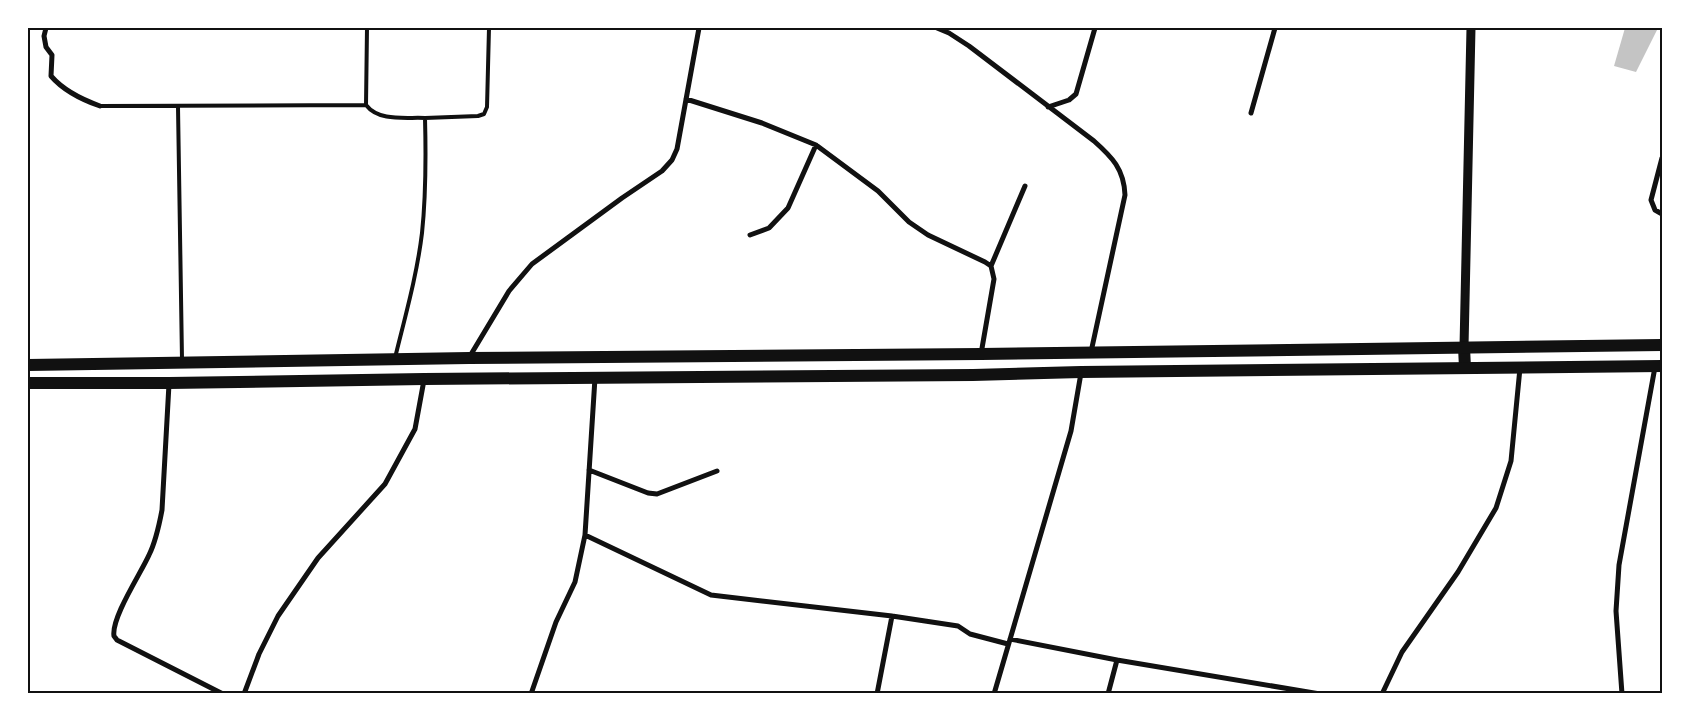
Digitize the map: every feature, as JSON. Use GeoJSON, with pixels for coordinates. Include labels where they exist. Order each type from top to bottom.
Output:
{"type":"FeatureCollection","features":[{"type":"Feature","properties":{"kind":"main road"},"geometry":{"type":"LineString","coordinates":[[28,365],[469,358],[1090,353],[1662,345]]}},
{"type":"Feature","properties":{"kind":"main road"},"geometry":{"type":"LineString","coordinates":[[1464,347],[1465,368]]}},
{"type":"Feature","properties":{"kind":"main road"},"geometry":{"type":"LineString","coordinates":[[28,382],[169,384],[424,379],[963,375],[1659,366]]}},
{"type":"Feature","properties":{"kind":"street"},"geometry":{"type":"LineString","coordinates":[[46,28],[44,36],[46,47],[52,55],[51,76],[82,98],[100,106]]}},
{"type":"Feature","properties":{"kind":"street"},"geometry":{"type":"LineString","coordinates":[[469,358],[509,291],[532,264],[668,167],[677,149],[699,28]]}},
{"type":"Feature","properties":{"kind":"street"},"geometry":{"type":"LineString","coordinates":[[937,28],[949,33],[968,46],[1094,141],[1110,155],[1119,169],[1124,182],[1125,195],[1090,353]]}},
{"type":"Feature","properties":{"kind":"street"},"geometry":{"type":"LineString","coordinates":[[1048,107],[1069,100],[1076,94],[1094,28]]}},
{"type":"Feature","properties":{"kind":"street"},"geometry":{"type":"LineString","coordinates":[[1251,113],[1275,28]]}},
{"type":"Feature","properties":{"kind":"street"},"geometry":{"type":"LineString","coordinates":[[1464,347],[1471,28]]}},
{"type":"Feature","properties":{"kind":"street"},"geometry":{"type":"LineString","coordinates":[[686,100],[762,123],[816,145],[878,191],[909,222],[928,235],[990,266],[994,279],[981,354]]}},
{"type":"Feature","properties":{"kind":"street"},"geometry":{"type":"LineString","coordinates":[[750,235],[769,228],[788,208],[816,145]]}},
{"type":"Feature","properties":{"kind":"street"},"geometry":{"type":"LineString","coordinates":[[1662,158],[1651,200],[1656,210],[1662,214]]}},
{"type":"Feature","properties":{"kind":"street"},"geometry":{"type":"LineString","coordinates":[[990,266],[1025,186]]}},
{"type":"Feature","properties":{"kind":"street"},"geometry":{"type":"LineString","coordinates":[[1622,694],[1616,611],[1618,573],[1659,366]]}},
{"type":"Feature","properties":{"kind":"street"},"geometry":{"type":"LineString","coordinates":[[1382,694],[1402,652],[1462,565],[1496,508],[1512,461],[1520,368]]}},
{"type":"Feature","properties":{"kind":"street"},"geometry":{"type":"LineString","coordinates":[[994,694],[1071,431],[1081,372]]}},
{"type":"Feature","properties":{"kind":"street"},"geometry":{"type":"LineString","coordinates":[[531,694],[556,622],[575,582],[585,535],[594,378]]}},
{"type":"Feature","properties":{"kind":"street"},"geometry":{"type":"LineString","coordinates":[[244,694],[259,654],[278,616],[318,558],[385,484],[415,429],[424,379]]}},
{"type":"Feature","properties":{"kind":"street"},"geometry":{"type":"LineString","coordinates":[[169,384],[162,510],[159,528],[150,555],[115,622],[114,636],[117,640],[223,694]]}},
{"type":"Feature","properties":{"kind":"street"},"geometry":{"type":"LineString","coordinates":[[589,470],[657,494],[717,471]]}},
{"type":"Feature","properties":{"kind":"street"},"geometry":{"type":"LineString","coordinates":[[585,535],[711,596],[892,616],[958,626],[970,634],[1320,694]]}},
{"type":"Feature","properties":{"kind":"street"},"geometry":{"type":"LineString","coordinates":[[877,694],[892,616]]}},
{"type":"Feature","properties":{"kind":"street"},"geometry":{"type":"LineString","coordinates":[[1108,694],[1117,660]]}},
{"type":"Feature","properties":{"kind":"lane"},"geometry":{"type":"LineString","coordinates":[[367,28],[366,105],[372,112],[381,116],[425,118],[478,116],[486,111],[489,28]]}},
{"type":"Feature","properties":{"kind":"lane"},"geometry":{"type":"LineString","coordinates":[[100,106],[366,105]]}},
{"type":"Feature","properties":{"kind":"lane"},"geometry":{"type":"LineString","coordinates":[[178,106],[182,363]]}},
{"type":"Feature","properties":{"kind":"lane"},"geometry":{"type":"LineString","coordinates":[[394,360],[422,235],[426,181],[425,118]]}},
{"type":"Feature","properties":{"kind":"building"},"geometry":{"type":"Polygon","coordinates":[[[1625,28],[1658,28],[1636,72],[1614,66],[1625,28]]]}}]}
